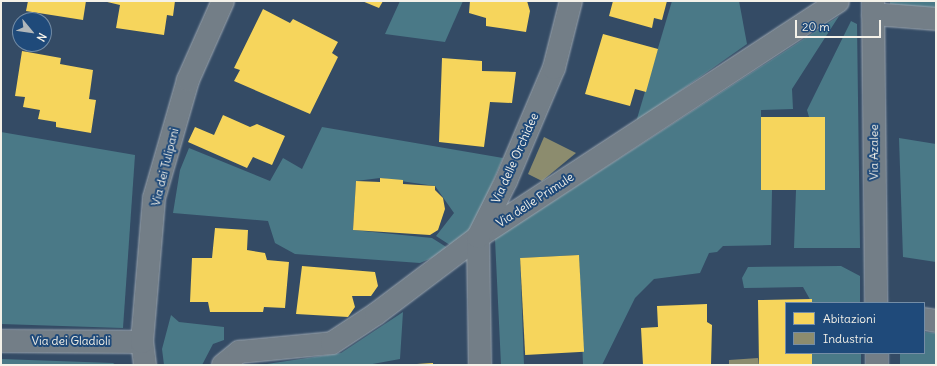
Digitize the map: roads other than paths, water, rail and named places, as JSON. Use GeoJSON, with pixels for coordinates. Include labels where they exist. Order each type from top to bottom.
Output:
{"type":"FeatureCollection","features":[{"type":"Feature","properties":{"kind":"street","name":"Via dei Tulipani"},"geometry":{"type":"LineString","coordinates":[[145,365],[142,342],[154,198],[188,80],[223,1]]}},
{"type":"Feature","properties":{"kind":"street","name":"Via delle Orchidee"},"geometry":{"type":"LineString","coordinates":[[480,365],[478,237],[506,181],[554,68],[571,1]]}},
{"type":"Feature","properties":{"kind":"street","name":"Via delle Primule"},"geometry":{"type":"LineString","coordinates":[[223,365],[239,352],[332,343],[376,314],[478,237],[838,1]]}},
{"type":"Feature","properties":{"kind":"street"},"geometry":{"type":"LineString","coordinates":[[873,7],[936,19]]}},
{"type":"Feature","properties":{"kind":"street","name":"Via Azalee"},"geometry":{"type":"LineString","coordinates":[[873,7],[876,302]]}},
{"type":"Feature","properties":{"kind":"street"},"geometry":{"type":"LineString","coordinates":[[925,319],[936,321]]}},
{"type":"Feature","properties":{"kind":"street","name":"Via dei Gladioli"},"geometry":{"type":"LineString","coordinates":[[1,341],[142,342]]}},
{"type":"Feature","properties":{"kind":"street"},"geometry":{"type":"LineString","coordinates":[[877,354],[877,365]]}}]}
